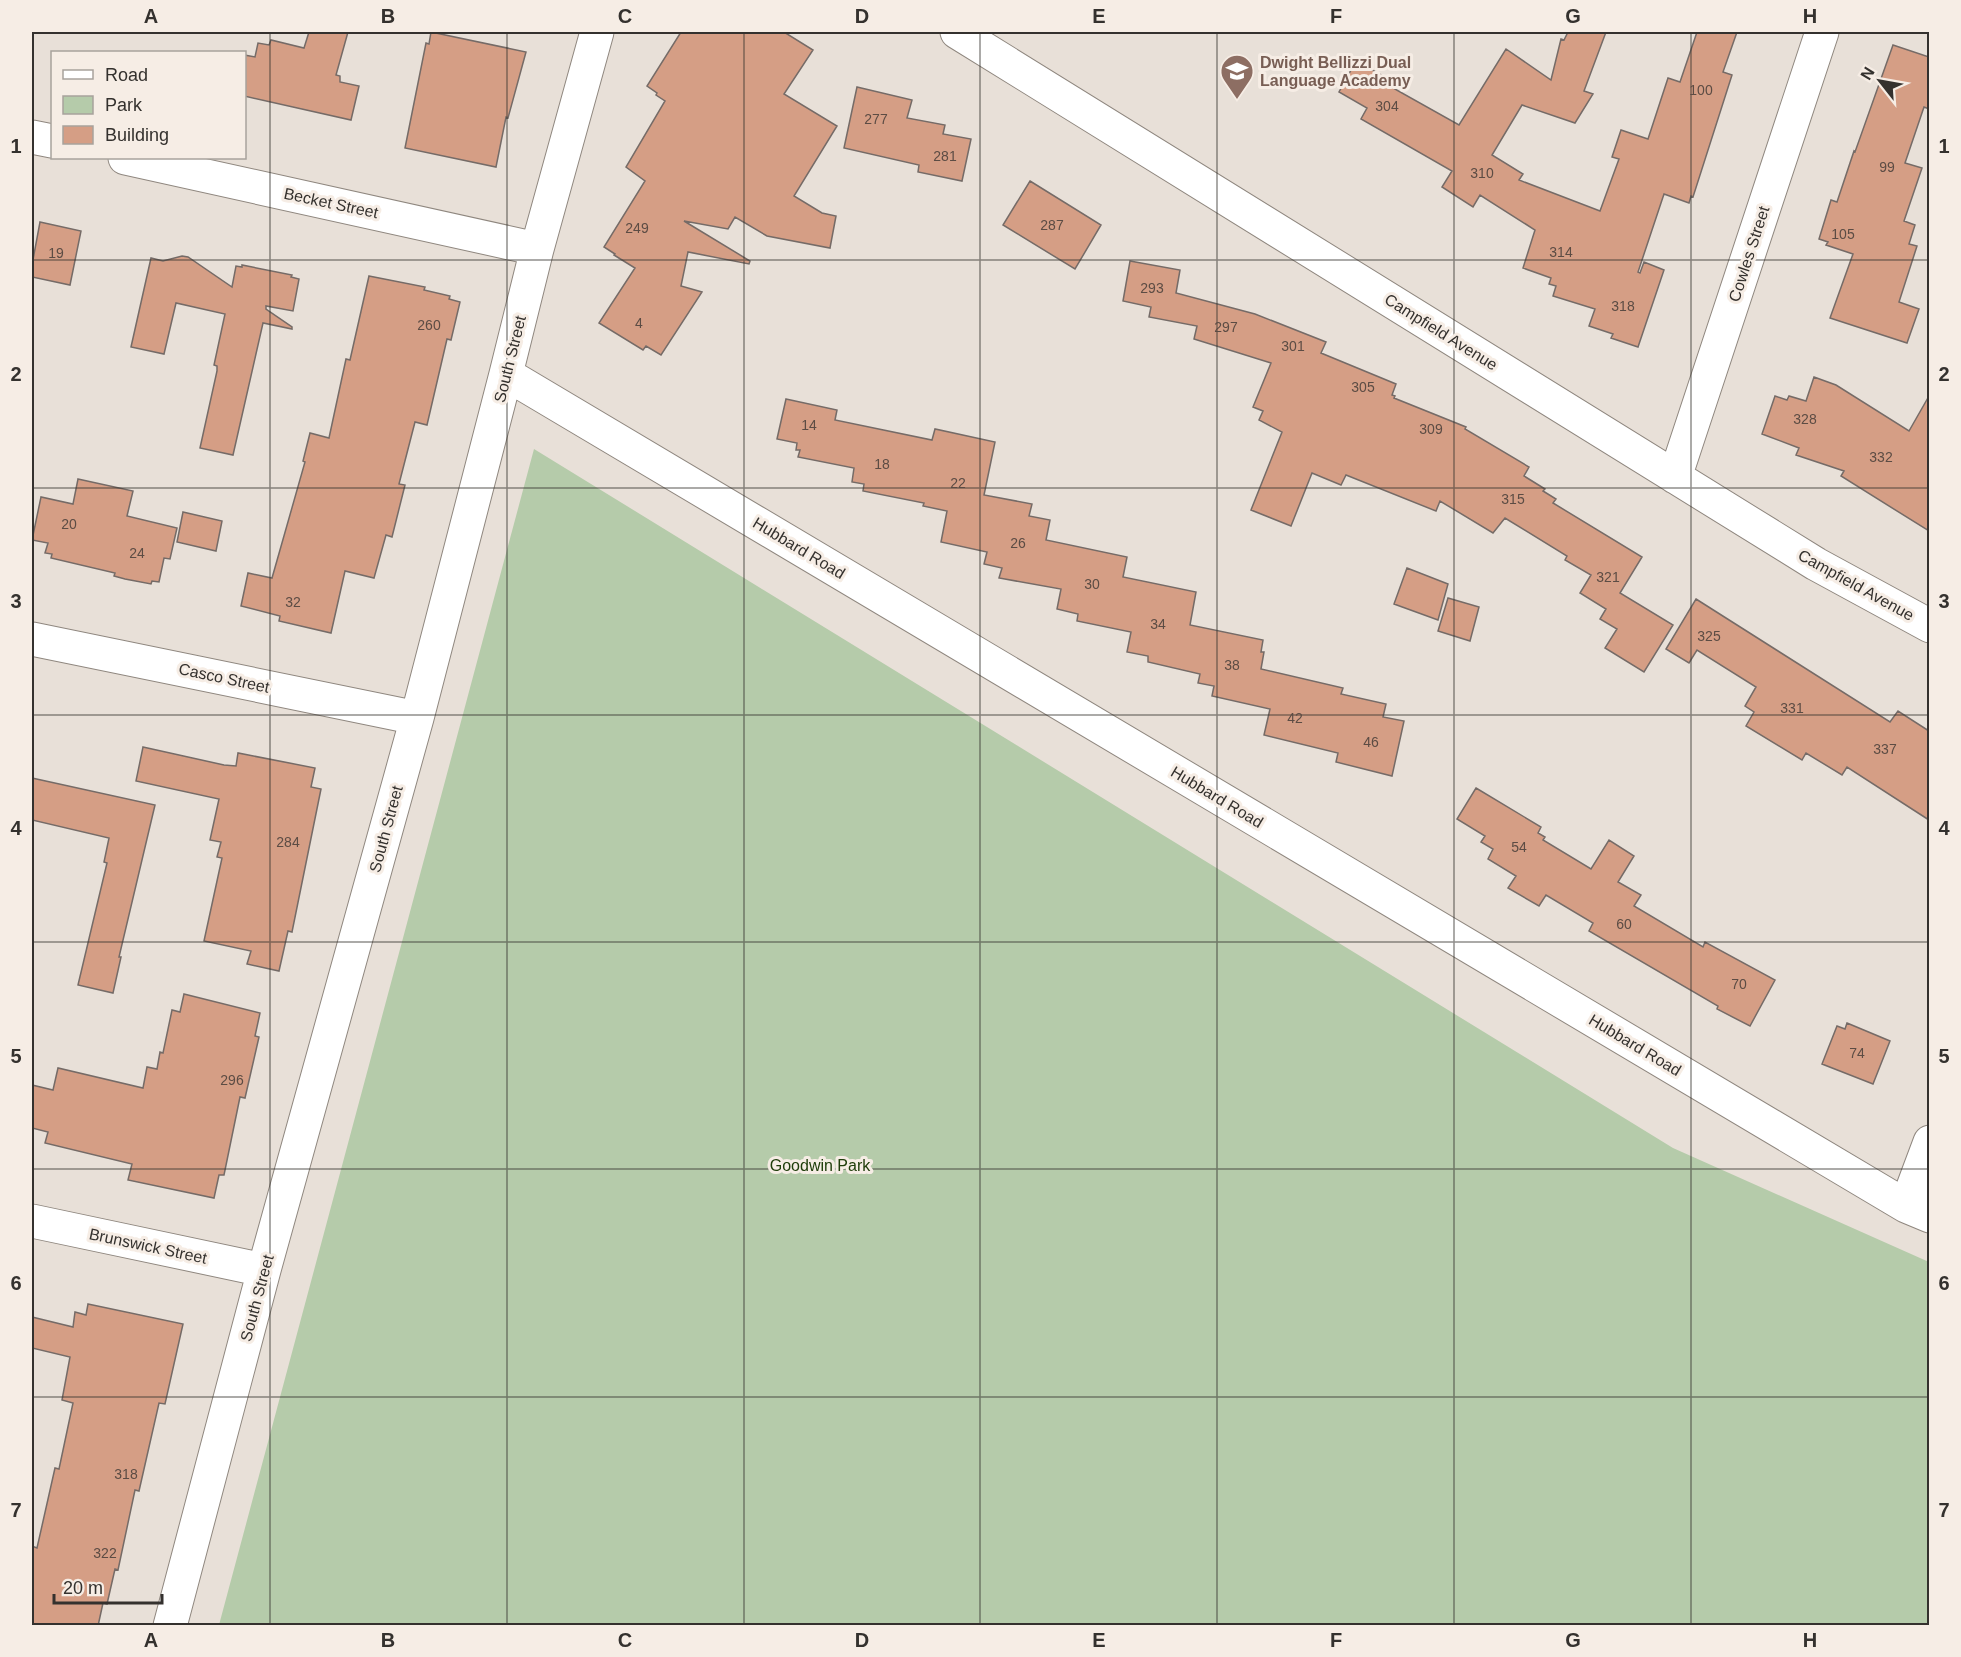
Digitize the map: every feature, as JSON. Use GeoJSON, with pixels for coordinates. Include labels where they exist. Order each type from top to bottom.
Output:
{"type":"FeatureCollection","features":[{"type":"Feature","properties":{"kind":"street","name":"South Street"},"geometry":{"type":"LineString","coordinates":[[170,1626],[264,1270],[417,717],[537,249],[597,32]]}},
{"type":"Feature","properties":{"kind":"street","name":"Campfield Avenue"},"geometry":{"type":"LineString","coordinates":[[957,32],[1816,564],[1929,626]]}},
{"type":"Feature","properties":{"kind":"street","name":"Cowles Street"},"geometry":{"type":"LineString","coordinates":[[1675,477],[1822,32]]}},
{"type":"Feature","properties":{"kind":"street"},"geometry":{"type":"LineString","coordinates":[[32,137],[51,141]]}},
{"type":"Feature","properties":{"kind":"street","name":"Becket Street"},"geometry":{"type":"LineString","coordinates":[[130,159],[537,249]]}},
{"type":"Feature","properties":{"kind":"street","name":"Hubbard Road"},"geometry":{"type":"LineString","coordinates":[[506,374],[1918,1211]]}},
{"type":"Feature","properties":{"kind":"street","name":"Casco Street"},"geometry":{"type":"LineString","coordinates":[[32,639],[417,717]]}},
{"type":"Feature","properties":{"kind":"street"},"geometry":{"type":"LineString","coordinates":[[1918,1211],[1929,1142]]}},
{"type":"Feature","properties":{"kind":"street","name":"Brunswick Street"},"geometry":{"type":"LineString","coordinates":[[32,1221],[264,1270]]}},
{"type":"Feature","properties":{"kind":"green space","name":"Goodwin Park"},"geometry":{"type":"Polygon","coordinates":[[[534,449],[1673,1148],[1929,1262],[1929,1625],[219,1625],[534,449]]]}},
{"type":"Feature","properties":{"kind":"building"},"geometry":{"type":"Polygon","coordinates":[[[309,32],[348,32],[336,75],[340,76],[340,82],[359,86],[351,120],[246,96],[246,55],[255,57],[258,43],[269,45],[271,40],[304,48],[309,32]]]}},
{"type":"Feature","properties":{"kind":"building"},"geometry":{"type":"Polygon","coordinates":[[[431,32],[526,52],[508,118],[506,117],[496,167],[405,148],[426,43],[429,44],[431,32]]]}},
{"type":"Feature","properties":{"kind":"building"},"geometry":{"type":"Polygon","coordinates":[[[681,32],[784,32],[813,50],[784,94],[837,126],[794,196],[822,213],[836,216],[830,248],[767,236],[735,217],[728,229],[684,221],[750,261],[749,264],[688,252],[681,286],[702,292],[661,355],[646,346],[643,350],[599,323],[635,268],[604,247],[645,181],[626,167],[665,101],[647,86],[681,32]]]}},
{"type":"Feature","properties":{"kind":"building"},"geometry":{"type":"Polygon","coordinates":[[[1568,32],[1606,32],[1584,91],[1593,94],[1575,123],[1522,105],[1492,155],[1523,174],[1519,180],[1600,211],[1619,159],[1612,157],[1621,130],[1648,139],[1668,78],[1680,82],[1697,32],[1737,32],[1723,72],[1732,75],[1693,197],[1691,196],[1689,203],[1664,194],[1638,272],[1640,273],[1644,262],[1664,270],[1638,347],[1611,338],[1613,334],[1589,326],[1595,309],[1553,296],[1556,286],[1549,284],[1551,278],[1523,268],[1535,230],[1480,195],[1473,207],[1442,187],[1452,171],[1361,119],[1367,108],[1339,92],[1356,61],[1396,83],[1393,88],[1459,125],[1506,49],[1551,80],[1561,39],[1564,40],[1568,32]]]}},
{"type":"Feature","properties":{"kind":"building"},"geometry":{"type":"Polygon","coordinates":[[[1893,45],[1929,57],[1929,109],[1924,107],[1905,163],[1922,168],[1904,221],[1915,225],[1909,244],[1917,246],[1899,302],[1919,309],[1907,343],[1830,318],[1853,254],[1826,245],[1828,242],[1819,239],[1831,200],[1837,202],[1893,45]]]}},
{"type":"Feature","properties":{"kind":"building"},"geometry":{"type":"Polygon","coordinates":[[[857,87],[912,100],[907,118],[945,125],[943,134],[971,139],[962,181],[918,172],[919,165],[844,148],[857,87]]]}},
{"type":"Feature","properties":{"kind":"building"},"geometry":{"type":"Polygon","coordinates":[[[1030,181],[1101,225],[1075,269],[1003,225],[1030,181]]]}},
{"type":"Feature","properties":{"kind":"building"},"geometry":{"type":"Polygon","coordinates":[[[40,222],[81,231],[70,285],[32,277],[40,222]]]}},
{"type":"Feature","properties":{"kind":"building"},"geometry":{"type":"Polygon","coordinates":[[[182,256],[188,257],[232,287],[236,266],[242,267],[242,265],[292,275],[291,277],[299,279],[293,311],[266,306],[266,309],[292,329],[263,323],[233,455],[200,448],[217,371],[217,366],[214,365],[225,314],[176,303],[164,354],[131,347],[151,258],[163,261],[182,256]]]}},
{"type":"Feature","properties":{"kind":"building"},"geometry":{"type":"Polygon","coordinates":[[[1130,261],[1180,270],[1176,293],[1255,314],[1326,342],[1321,353],[1396,384],[1392,395],[1395,396],[1394,398],[1466,427],[1465,429],[1529,467],[1524,476],[1556,499],[1553,503],[1642,557],[1620,593],[1673,625],[1644,672],[1605,648],[1617,629],[1600,619],[1606,609],[1580,593],[1591,575],[1565,560],[1567,556],[1505,518],[1493,533],[1440,501],[1436,511],[1346,475],[1341,485],[1312,473],[1291,526],[1251,510],[1282,432],[1259,420],[1263,411],[1253,407],[1271,363],[1194,339],[1197,326],[1149,317],[1151,307],[1123,301],[1130,261]]]}},
{"type":"Feature","properties":{"kind":"building"},"geometry":{"type":"Polygon","coordinates":[[[369,276],[425,287],[424,290],[450,296],[449,299],[460,302],[451,340],[447,339],[427,425],[415,422],[399,484],[405,485],[392,537],[386,535],[374,578],[345,571],[331,633],[279,621],[280,616],[241,606],[248,573],[272,578],[305,462],[303,461],[310,433],[329,438],[346,359],[350,360],[369,276]]]}},
{"type":"Feature","properties":{"kind":"building"},"geometry":{"type":"Polygon","coordinates":[[[1814,377],[1836,385],[1909,431],[1929,396],[1929,531],[1841,476],[1844,471],[1796,455],[1799,448],[1762,434],[1775,396],[1787,400],[1789,396],[1806,401],[1814,377]]]}},
{"type":"Feature","properties":{"kind":"building"},"geometry":{"type":"Polygon","coordinates":[[[786,399],[837,410],[835,420],[932,440],[935,429],[995,442],[984,495],[1032,504],[1029,516],[1050,520],[1046,540],[1127,557],[1123,577],[1196,592],[1190,625],[1263,640],[1261,652],[1264,652],[1261,669],[1343,688],[1341,694],[1386,704],[1383,717],[1404,721],[1392,776],[1336,762],[1338,753],[1264,735],[1270,709],[1212,696],[1214,686],[1198,683],[1200,674],[1148,662],[1148,656],[1127,652],[1131,632],[1077,621],[1078,614],[1057,609],[1061,589],[999,578],[1002,568],[984,564],[987,552],[941,542],[947,511],[923,506],[924,503],[863,491],[864,484],[852,482],[854,468],[798,457],[800,450],[796,450],[797,443],[777,439],[786,399]]]}},
{"type":"Feature","properties":{"kind":"building"},"geometry":{"type":"Polygon","coordinates":[[[78,479],[133,491],[127,516],[177,528],[170,559],[164,558],[159,582],[152,581],[151,584],[125,579],[114,576],[115,573],[51,558],[52,554],[45,553],[48,543],[32,540],[41,497],[73,504],[78,479]]]}},
{"type":"Feature","properties":{"kind":"building"},"geometry":{"type":"Polygon","coordinates":[[[183,512],[222,521],[216,551],[177,542],[183,512]]]}},
{"type":"Feature","properties":{"kind":"building"},"geometry":{"type":"Polygon","coordinates":[[[1407,568],[1448,584],[1438,620],[1394,604],[1407,568]]]}},
{"type":"Feature","properties":{"kind":"building"},"geometry":{"type":"Polygon","coordinates":[[[1448,598],[1479,607],[1470,641],[1438,631],[1448,598]]]}},
{"type":"Feature","properties":{"kind":"building"},"geometry":{"type":"Polygon","coordinates":[[[1696,599],[1890,722],[1898,711],[1929,731],[1929,820],[1847,767],[1842,775],[1806,753],[1802,760],[1746,726],[1754,712],[1745,706],[1756,687],[1697,650],[1689,663],[1666,649],[1696,599]]]}},
{"type":"Feature","properties":{"kind":"building"},"geometry":{"type":"Polygon","coordinates":[[[143,747],[224,765],[236,766],[238,753],[315,768],[311,787],[321,789],[292,932],[288,931],[279,971],[247,964],[251,951],[204,941],[222,858],[217,857],[221,842],[210,840],[219,799],[136,781],[143,747]]]}},
{"type":"Feature","properties":{"kind":"building"},"geometry":{"type":"Polygon","coordinates":[[[32,778],[155,805],[119,957],[121,957],[113,993],[78,985],[107,863],[104,862],[109,838],[32,820],[32,778]]]}},
{"type":"Feature","properties":{"kind":"building"},"geometry":{"type":"Polygon","coordinates":[[[1476,788],[1541,827],[1538,833],[1545,837],[1543,840],[1591,869],[1609,840],[1634,856],[1618,882],[1641,895],[1634,906],[1703,947],[1705,942],[1775,980],[1750,1026],[1717,1009],[1718,1006],[1589,931],[1593,923],[1546,895],[1539,906],[1508,888],[1516,876],[1488,859],[1493,849],[1481,842],[1485,836],[1457,819],[1476,788]]]}},
{"type":"Feature","properties":{"kind":"building"},"geometry":{"type":"Polygon","coordinates":[[[184,994],[260,1013],[255,1036],[259,1037],[245,1098],[240,1097],[224,1175],[219,1175],[214,1198],[128,1180],[132,1164],[45,1143],[48,1132],[32,1128],[32,1085],[53,1090],[58,1068],[143,1088],[147,1067],[157,1069],[160,1052],[163,1053],[172,1010],[180,1012],[184,994]]]}},
{"type":"Feature","properties":{"kind":"building"},"geometry":{"type":"Polygon","coordinates":[[[1847,1023],[1890,1041],[1873,1084],[1822,1064],[1837,1026],[1845,1029],[1847,1023]]]}},
{"type":"Feature","properties":{"kind":"building"},"geometry":{"type":"Polygon","coordinates":[[[88,1304],[183,1324],[165,1404],[159,1403],[139,1491],[135,1490],[118,1570],[115,1569],[107,1604],[103,1603],[98,1626],[32,1626],[32,1546],[37,1548],[55,1468],[59,1469],[73,1403],[62,1400],[70,1357],[32,1348],[32,1317],[73,1327],[75,1312],[86,1315],[88,1304]]]}},
{"type":"Feature","properties":{"kind":"place","name":"Dwight Bellizzi Dual Language Academy"},"geometry":{"type":"Point","coordinates":[1237,100]}}]}
